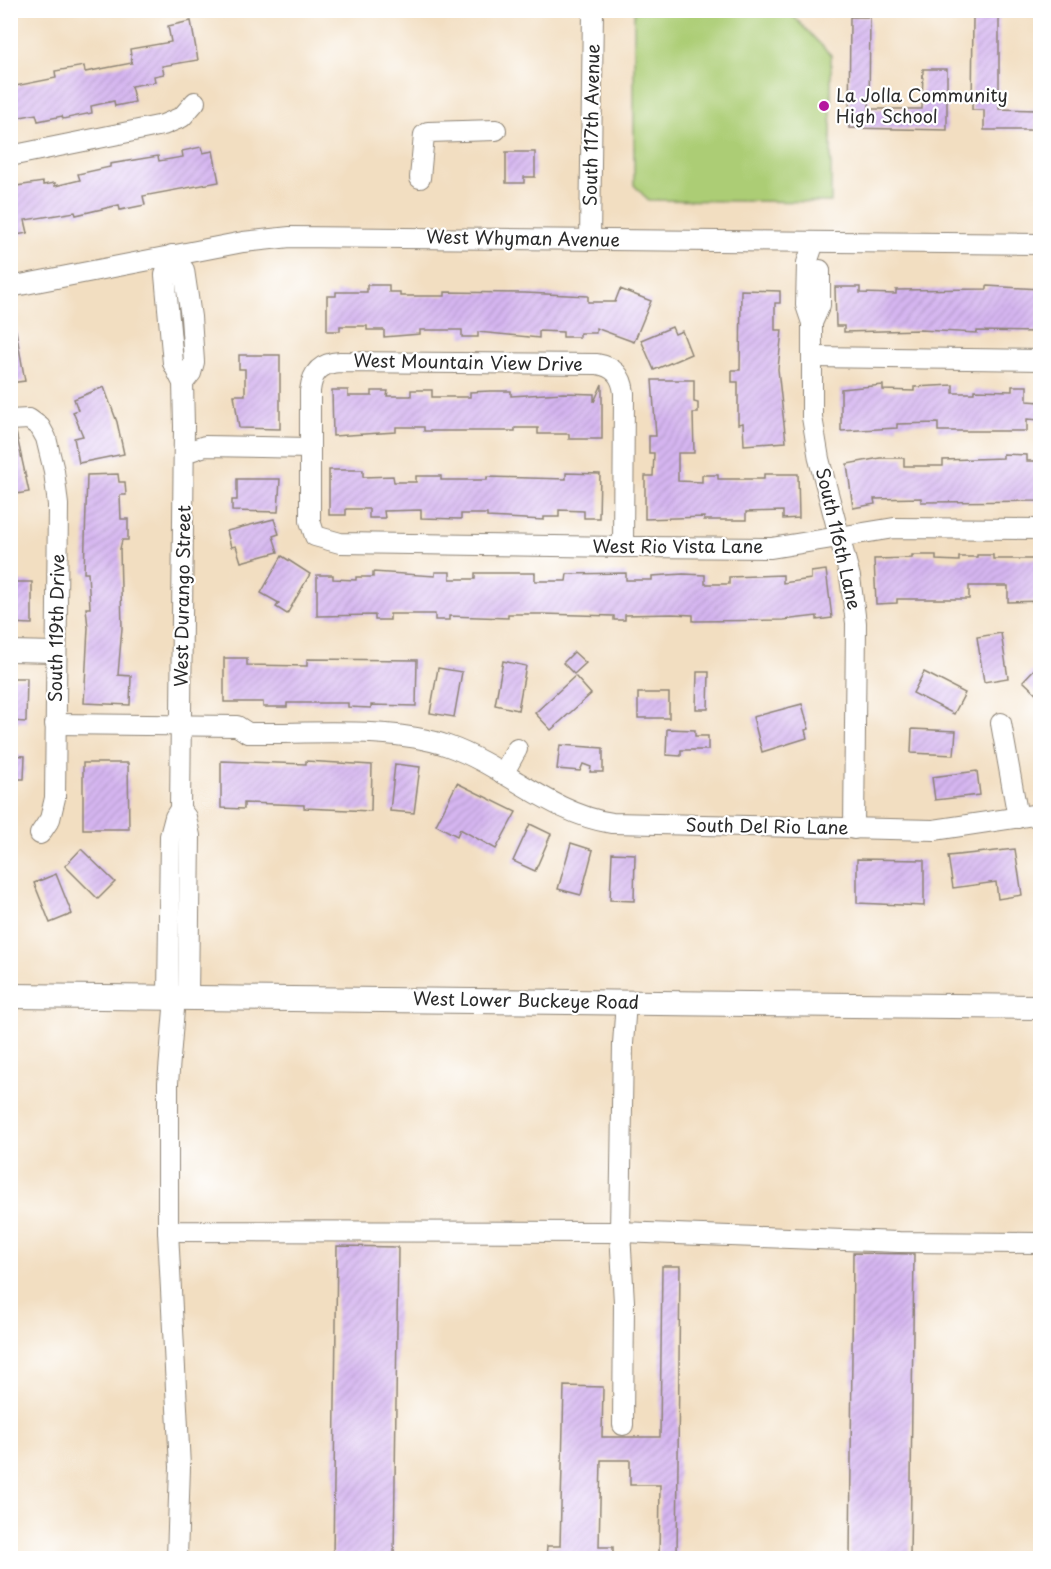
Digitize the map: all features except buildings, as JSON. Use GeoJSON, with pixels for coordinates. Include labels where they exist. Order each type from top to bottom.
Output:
{"type":"FeatureCollection","features":[{"type":"Feature","properties":{"kind":"main road","name":"West Lower Buckeye Road"},"geometry":{"type":"LineString","coordinates":[[10,996],[1041,1007]]}},
{"type":"Feature","properties":{"kind":"street","name":"South 117th Avenue"},"geometry":{"type":"LineString","coordinates":[[591,240],[593,10]]}},
{"type":"Feature","properties":{"kind":"street"},"geometry":{"type":"LineString","coordinates":[[10,156],[163,125],[182,117],[195,102]]}},
{"type":"Feature","properties":{"kind":"street"},"geometry":{"type":"LineString","coordinates":[[420,178],[424,135],[428,132],[496,130]]}},
{"type":"Feature","properties":{"kind":"street","name":"West Whyman Avenue"},"geometry":{"type":"LineString","coordinates":[[10,287],[250,241],[290,237],[1041,244]]}},
{"type":"Feature","properties":{"kind":"street","name":"South 116th Lane"},"geometry":{"type":"LineString","coordinates":[[814,242],[807,262],[807,305],[812,323],[814,431],[853,593],[857,636],[854,829]]}},
{"type":"Feature","properties":{"kind":"street","name":"West Durango Street"},"geometry":{"type":"LineString","coordinates":[[172,255],[165,275],[173,363],[183,383],[180,809],[186,818],[190,836],[168,1083],[168,1231],[180,1467],[177,1558]]}},
{"type":"Feature","properties":{"kind":"street"},"geometry":{"type":"LineString","coordinates":[[812,357],[1041,360]]}},
{"type":"Feature","properties":{"kind":"street","name":"West Mountain View Drive"},"geometry":{"type":"LineString","coordinates":[[310,455],[310,392],[318,369],[324,365],[339,362],[597,364],[612,368],[618,373],[624,393],[623,547]]}},
{"type":"Feature","properties":{"kind":"street","name":"South 119th Drive"},"geometry":{"type":"LineString","coordinates":[[10,420],[22,418],[35,422],[44,432],[57,488],[53,808],[40,834]]}},
{"type":"Feature","properties":{"kind":"street"},"geometry":{"type":"LineString","coordinates":[[184,453],[205,460],[310,455]]}},
{"type":"Feature","properties":{"kind":"street","name":"West Rio Vista Lane"},"geometry":{"type":"LineString","coordinates":[[310,455],[310,521],[315,536],[340,543],[764,548],[894,528],[1041,529]]}},
{"type":"Feature","properties":{"kind":"street"},"geometry":{"type":"LineString","coordinates":[[10,651],[56,652]]}},
{"type":"Feature","properties":{"kind":"street"},"geometry":{"type":"LineString","coordinates":[[1001,723],[1018,818]]}},
{"type":"Feature","properties":{"kind":"street","name":"South Del Rio Lane"},"geometry":{"type":"LineString","coordinates":[[55,730],[181,732],[237,726],[248,733],[413,737],[449,746],[571,812],[612,823],[934,830],[1041,814]]}},
{"type":"Feature","properties":{"kind":"street"},"geometry":{"type":"LineString","coordinates":[[503,774],[517,749]]}},
{"type":"Feature","properties":{"kind":"street"},"geometry":{"type":"LineString","coordinates":[[622,1425],[624,1302],[620,1232],[623,1044],[626,1002]]}},
{"type":"Feature","properties":{"kind":"street"},"geometry":{"type":"LineString","coordinates":[[168,1231],[620,1232],[899,1242],[1041,1243]]}},
{"type":"Feature","properties":{"kind":"green space"},"geometry":{"type":"Polygon","coordinates":[[[634,11],[788,11],[831,55],[831,202],[648,200],[634,185],[634,11]]]}},
{"type":"Feature","properties":{"kind":"place","name":"La Jolla Community High School"},"geometry":{"type":"Point","coordinates":[824,106]}}]}
